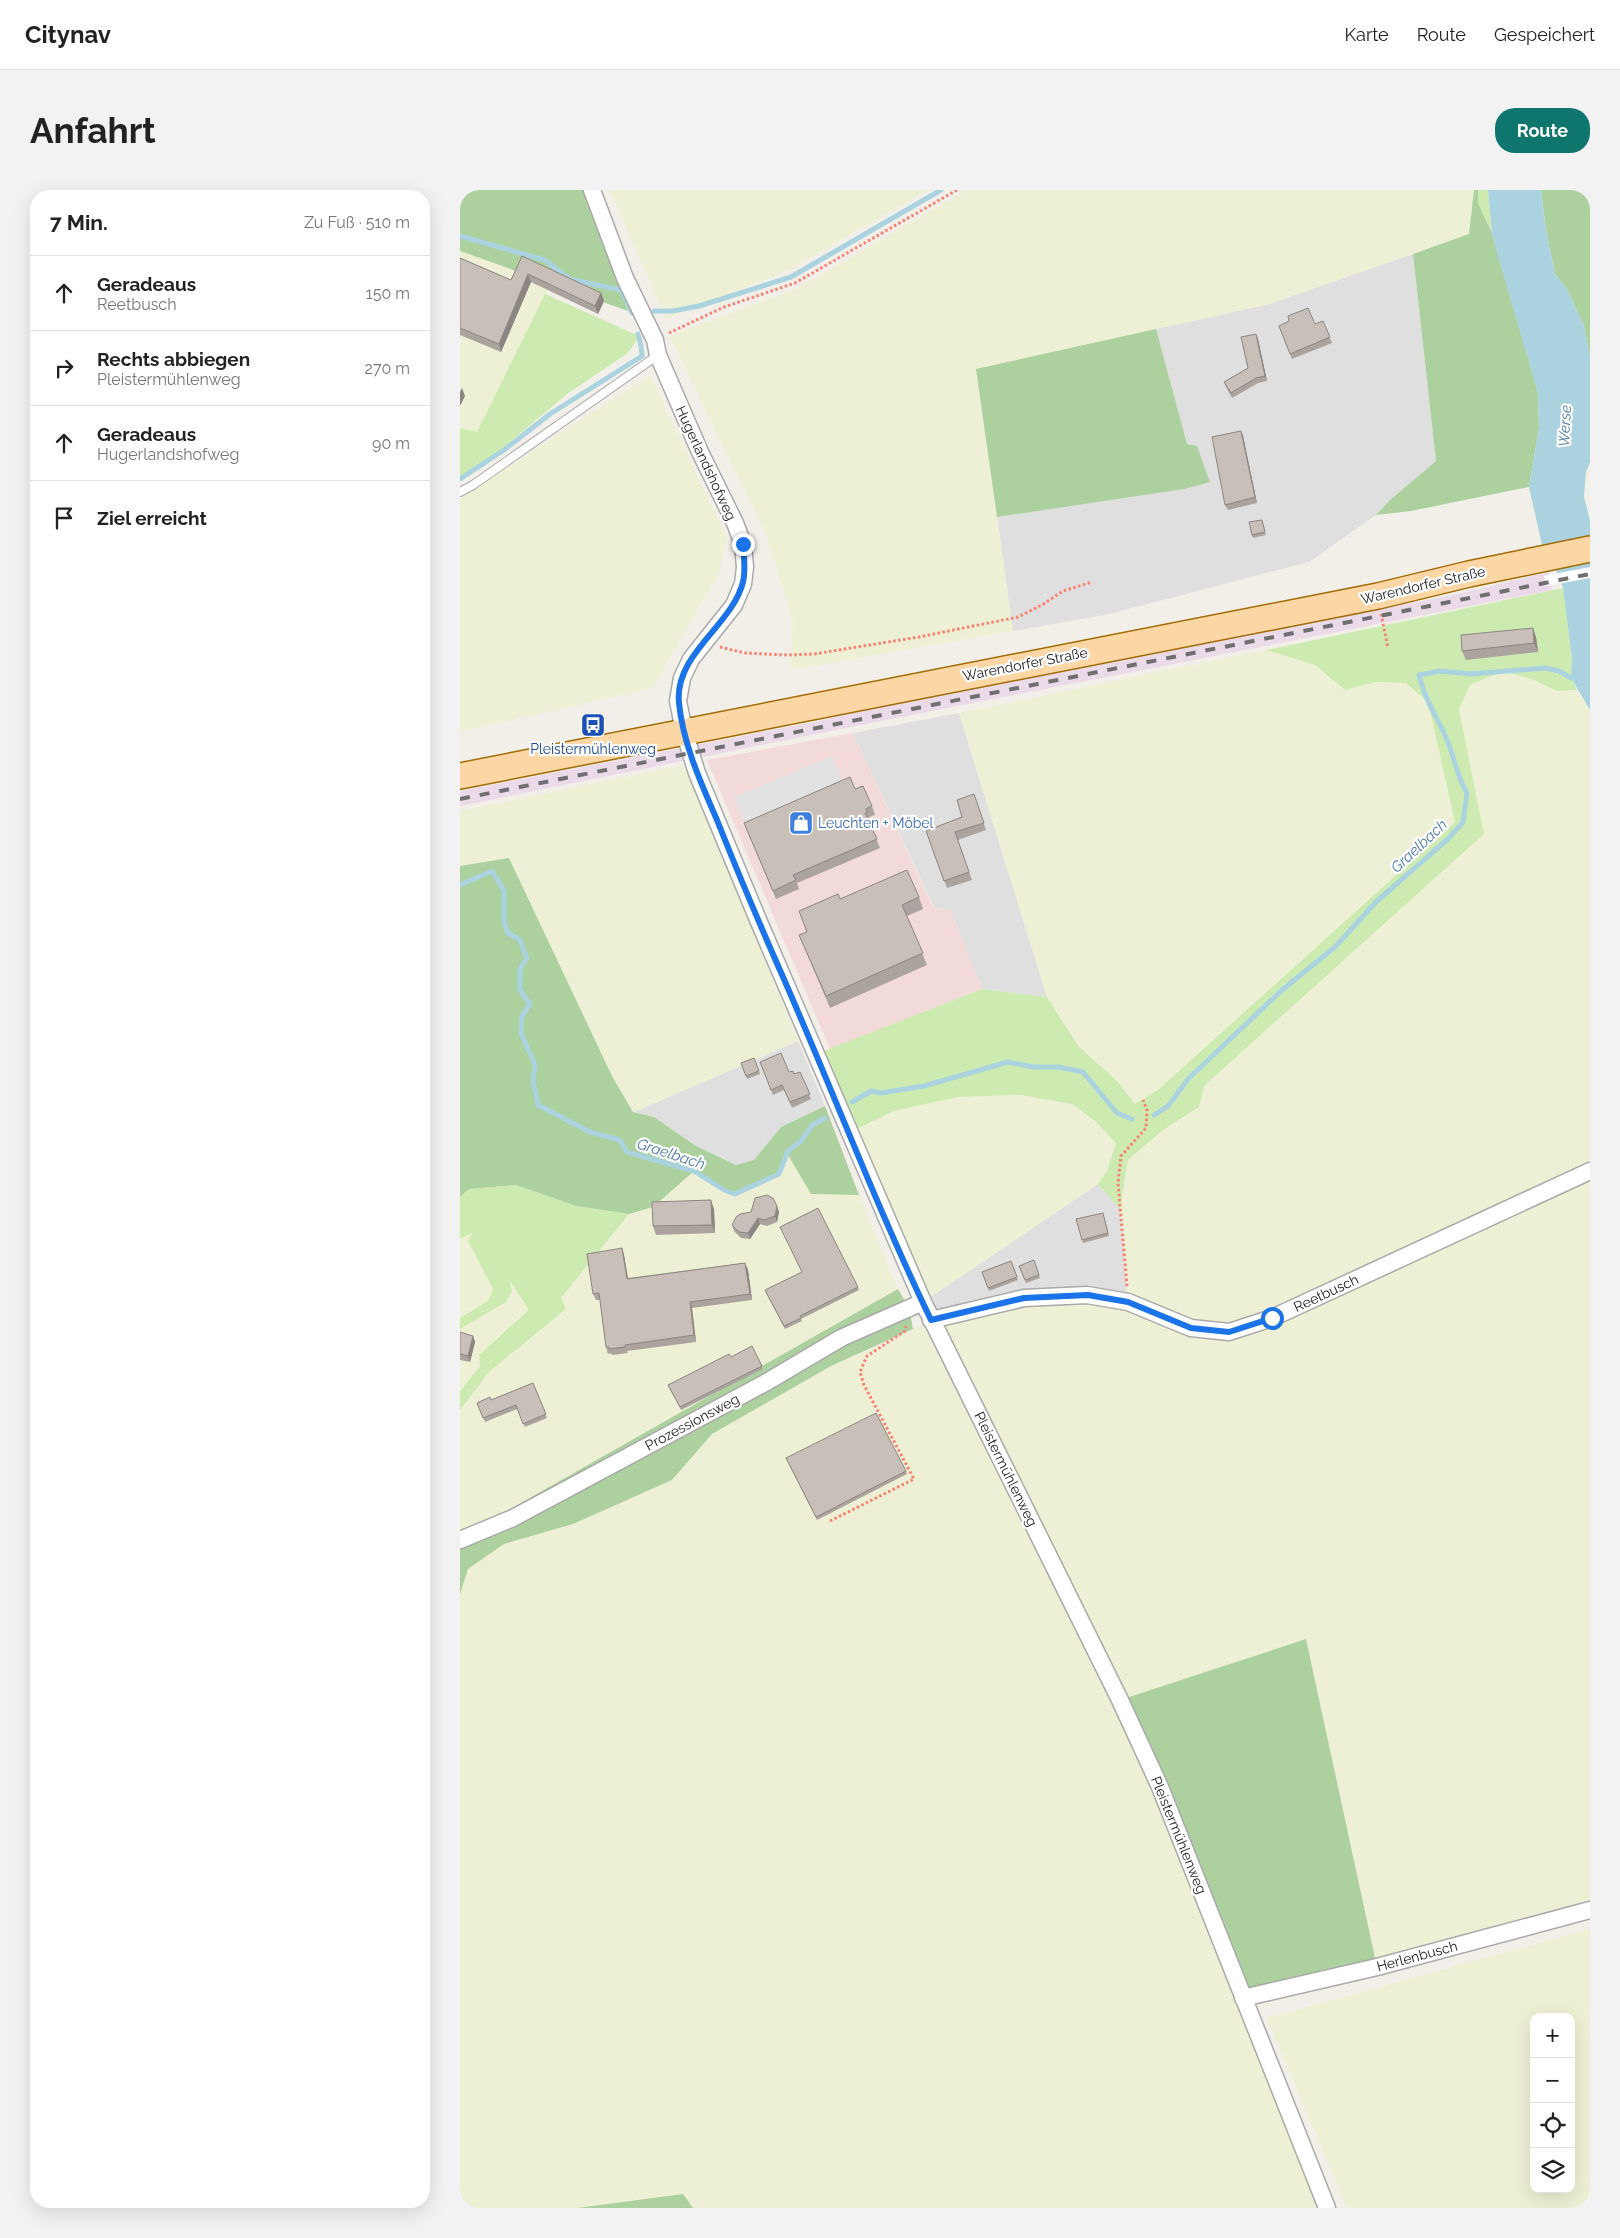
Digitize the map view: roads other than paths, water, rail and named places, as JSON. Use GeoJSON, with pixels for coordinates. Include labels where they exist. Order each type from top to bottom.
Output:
{"type":"FeatureCollection","features":[{"type":"Feature","properties":{"kind":"main road","name":"Warendorfer Straße"},"geometry":{"type":"LineString","coordinates":[[460,776],[1378,596],[1529,560],[1590,549]]}},
{"type":"Feature","properties":{"kind":"street","name":"Hugerlandshofweg"},"geometry":{"type":"LineString","coordinates":[[592,190],[625,278],[657,348],[700,452],[743,544],[745,567],[743,584],[734,605],[691,659],[682,678],[678,701],[684,731]]}},
{"type":"Feature","properties":{"kind":"street","name":"Pleistermühlenweg"},"geometry":{"type":"LineString","coordinates":[[684,731],[697,773],[916,1305],[931,1320],[1132,1726],[1160,1788],[1327,2208]]}},
{"type":"Feature","properties":{"kind":"street","name":"Reetbusch"},"geometry":{"type":"LineString","coordinates":[[931,1320],[1024,1298],[1088,1295],[1128,1302],[1191,1328],[1229,1332],[1272,1318],[1590,1171]]}},
{"type":"Feature","properties":{"kind":"street","name":"Prozessionsweg"},"geometry":{"type":"LineString","coordinates":[[460,1540],[513,1518],[785,1372],[817,1350],[916,1305]]}},
{"type":"Feature","properties":{"kind":"street","name":"Herlenbusch"},"geometry":{"type":"LineString","coordinates":[[1243,1998],[1377,1967],[1590,1910]]}},
{"type":"Feature","properties":{"kind":"lane"},"geometry":{"type":"LineString","coordinates":[[460,492],[473,485],[657,348]]}},
{"type":"Feature","properties":{"kind":"water","name":"Werse"},"geometry":{"type":"Polygon","coordinates":[[[1488,190],[1541,190],[1546,230],[1555,274],[1567,289],[1584,326],[1590,358],[1590,462],[1586,472],[1584,497],[1590,521],[1590,710],[1571,678],[1572,659],[1563,588],[1558,574],[1544,554],[1529,487],[1539,428],[1538,393],[1492,233],[1488,190]]]}},
{"type":"Feature","properties":{"kind":"waterway"},"geometry":{"type":"LineString","coordinates":[[654,311],[673,311],[699,306],[791,277],[941,190]]}},
{"type":"Feature","properties":{"kind":"waterway"},"geometry":{"type":"LineString","coordinates":[[460,236],[545,260],[569,279],[621,290],[632,313]]}},
{"type":"Feature","properties":{"kind":"waterway"},"geometry":{"type":"LineString","coordinates":[[460,479],[504,450],[550,414],[642,356],[638,334]]}},
{"type":"Feature","properties":{"kind":"waterway","name":"Graelbach"},"geometry":{"type":"LineString","coordinates":[[1154,1115],[1168,1106],[1188,1079],[1282,990],[1335,947],[1376,902],[1449,838],[1463,822],[1467,793],[1458,775],[1448,742],[1428,701],[1419,675],[1440,671],[1471,674],[1545,668],[1559,671],[1571,678],[1590,677]]}},
{"type":"Feature","properties":{"kind":"waterway","name":"Graelbach"},"geometry":{"type":"LineString","coordinates":[[460,885],[492,871],[504,891],[504,922],[508,933],[520,940],[527,958],[520,969],[520,990],[530,1004],[522,1016],[521,1033],[535,1065],[533,1080],[538,1105],[590,1132],[620,1140],[627,1152],[694,1171],[724,1190],[735,1194],[779,1174],[788,1151],[801,1141],[812,1125],[825,1118]]}},
{"type":"Feature","properties":{"kind":"waterway","name":"Graelbach"},"geometry":{"type":"LineString","coordinates":[[852,1102],[871,1091],[881,1093],[924,1086],[1008,1062],[1033,1067],[1058,1067],[1083,1072],[1117,1113],[1132,1119]]}},
{"type":"Feature","properties":{"kind":"railway"},"geometry":{"type":"LineString","coordinates":[[460,799],[1590,574]]}},
{"type":"Feature","properties":{"kind":"place","name":"Pleistermühlenweg"},"geometry":{"type":"Point","coordinates":[593,725]}},
{"type":"Feature","properties":{"kind":"place","name":"Leuchten + Möbel"},"geometry":{"type":"Point","coordinates":[801,823]}}]}
